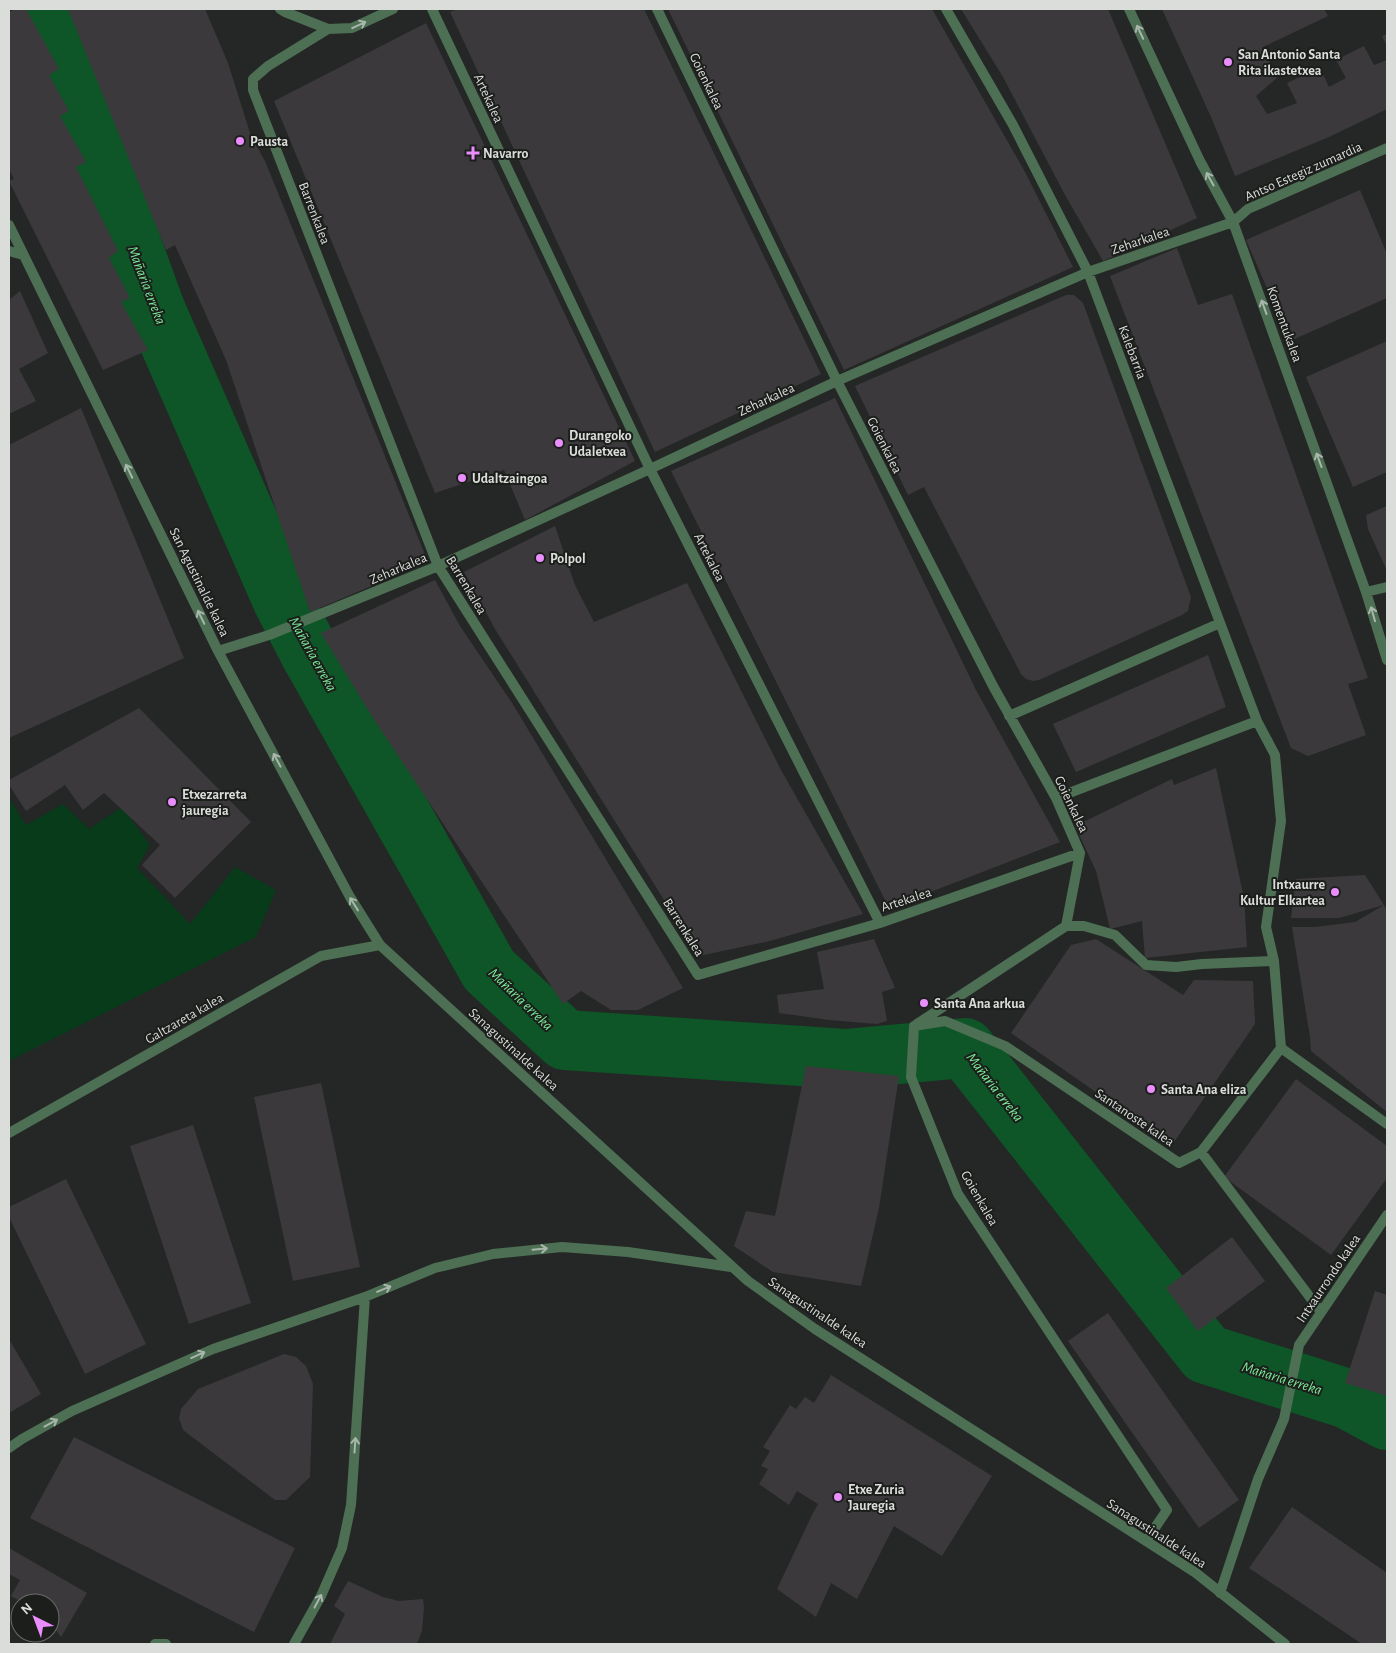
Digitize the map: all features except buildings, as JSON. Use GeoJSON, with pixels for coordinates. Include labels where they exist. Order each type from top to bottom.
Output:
{"type":"FeatureCollection","features":[{"type":"Feature","properties":{"kind":"street"},"geometry":{"type":"LineString","coordinates":[[280,9],[328,29],[352,28],[393,9]]}},
{"type":"Feature","properties":{"kind":"street","name":"Artekalea"},"geometry":{"type":"LineString","coordinates":[[432,9],[650,469],[880,923],[1080,853]]}},
{"type":"Feature","properties":{"kind":"street","name":"Goienkalea"},"geometry":{"type":"LineString","coordinates":[[657,9],[837,381],[993,686],[1056,798],[1080,853],[1066,926]]}},
{"type":"Feature","properties":{"kind":"street","name":"Kalebarria"},"geometry":{"type":"LineString","coordinates":[[946,9],[1013,125],[1088,272],[1257,721],[1275,756],[1281,821],[1266,927],[1274,962]]}},
{"type":"Feature","properties":{"kind":"street","name":"Komentukalea"},"geometry":{"type":"LineString","coordinates":[[1129,9],[1200,161],[1233,222],[1366,592],[1387,660]]}},
{"type":"Feature","properties":{"kind":"street","name":"Barrenkalea"},"geometry":{"type":"LineString","coordinates":[[328,29],[268,66],[254,79],[253,90],[438,566],[698,975],[880,923]]}},
{"type":"Feature","properties":{"kind":"street","name":"Antso Estegiz zumardia"},"geometry":{"type":"LineString","coordinates":[[1233,222],[1248,210],[1387,148]]}},
{"type":"Feature","properties":{"kind":"street","name":"Zeharkalea"},"geometry":{"type":"LineString","coordinates":[[218,651],[269,635],[316,617],[438,566],[837,381],[1088,272],[1233,222]]}},
{"type":"Feature","properties":{"kind":"street","name":"San Agustinalde kalea"},"geometry":{"type":"LineString","coordinates":[[9,225],[218,651],[350,897],[380,945]]}},
{"type":"Feature","properties":{"kind":"street"},"geometry":{"type":"LineString","coordinates":[[9,251],[23,255]]}},
{"type":"Feature","properties":{"kind":"street"},"geometry":{"type":"LineString","coordinates":[[1366,592],[1387,586]]}},
{"type":"Feature","properties":{"kind":"street"},"geometry":{"type":"LineString","coordinates":[[1009,716],[1220,623]]}},
{"type":"Feature","properties":{"kind":"street"},"geometry":{"type":"LineString","coordinates":[[1056,798],[1257,721]]}},
{"type":"Feature","properties":{"kind":"street"},"geometry":{"type":"LineString","coordinates":[[914,1026],[1066,926],[1084,926],[1115,934],[1146,965],[1176,968],[1202,964],[1274,962],[1281,1048],[1387,1124]]}},
{"type":"Feature","properties":{"kind":"street","name":"Galtzareta kalea"},"geometry":{"type":"LineString","coordinates":[[9,1133],[321,956],[380,945]]}},
{"type":"Feature","properties":{"kind":"street","name":"Sanagustinalde kalea"},"geometry":{"type":"LineString","coordinates":[[380,945],[748,1281],[815,1329],[1196,1574],[1285,1644]]}},
{"type":"Feature","properties":{"kind":"street","name":"Santanoste kalea"},"geometry":{"type":"LineString","coordinates":[[914,1026],[945,1021],[1005,1046],[1179,1163],[1201,1152],[1281,1048]]}},
{"type":"Feature","properties":{"kind":"street","name":"Goienkalea"},"geometry":{"type":"LineString","coordinates":[[914,1026],[911,1077],[958,1194],[1167,1510],[1146,1541]]}},
{"type":"Feature","properties":{"kind":"street"},"geometry":{"type":"LineString","coordinates":[[1201,1152],[1321,1312]]}},
{"type":"Feature","properties":{"kind":"street","name":"Intxaurrondo kalea"},"geometry":{"type":"LineString","coordinates":[[1220,1593],[1258,1479],[1284,1419],[1299,1345],[1387,1215]]}},
{"type":"Feature","properties":{"kind":"street"},"geometry":{"type":"LineString","coordinates":[[9,1448],[72,1411],[213,1349],[365,1297],[435,1268],[494,1254],[562,1248],[628,1252],[731,1267]]}},
{"type":"Feature","properties":{"kind":"street"},"geometry":{"type":"LineString","coordinates":[[294,1644],[321,1596],[342,1548],[351,1505],[365,1297]]}},
{"type":"Feature","properties":{"kind":"street"},"geometry":{"type":"LineString","coordinates":[[155,1644],[166,1644]]}},
{"type":"Feature","properties":{"kind":"green space"},"geometry":{"type":"Polygon","coordinates":[[[9,798],[26,825],[63,804],[89,829],[122,807],[150,845],[137,868],[190,924],[235,867],[276,890],[256,937],[9,1061],[9,798]]]}},
{"type":"Feature","properties":{"kind":"waterway","name":"Mañaria erreka"},"geometry":{"type":"LineString","coordinates":[[46,9],[155,309],[283,601],[310,653],[489,970],[565,1040],[845,1059],[965,1048],[1206,1354],[1348,1399],[1387,1420]]}},
{"type":"Feature","properties":{"kind":"place","name":"San Antonio Santa Rita ikastetxea"},"geometry":{"type":"Point","coordinates":[1228,62]}},
{"type":"Feature","properties":{"kind":"place","name":"Pausta"},"geometry":{"type":"Point","coordinates":[240,141]}},
{"type":"Feature","properties":{"kind":"place","name":"Navarro"},"geometry":{"type":"Point","coordinates":[473,153]}},
{"type":"Feature","properties":{"kind":"place","name":"Durangoko Udaletxea"},"geometry":{"type":"Point","coordinates":[559,443]}},
{"type":"Feature","properties":{"kind":"place","name":"Udaltzaingoa"},"geometry":{"type":"Point","coordinates":[462,478]}},
{"type":"Feature","properties":{"kind":"place","name":"Polpol"},"geometry":{"type":"Point","coordinates":[540,558]}},
{"type":"Feature","properties":{"kind":"place","name":"Etxezarreta jauregia"},"geometry":{"type":"Point","coordinates":[172,802]}},
{"type":"Feature","properties":{"kind":"place","name":"Intxaurre Kultur Elkartea"},"geometry":{"type":"Point","coordinates":[1335,892]}},
{"type":"Feature","properties":{"kind":"place","name":"Santa Ana arkua"},"geometry":{"type":"Point","coordinates":[924,1003]}},
{"type":"Feature","properties":{"kind":"place","name":"Santa Ana eliza"},"geometry":{"type":"Point","coordinates":[1151,1089]}},
{"type":"Feature","properties":{"kind":"place","name":"Etxe Zuria Jauregia"},"geometry":{"type":"Point","coordinates":[838,1497]}}]}
